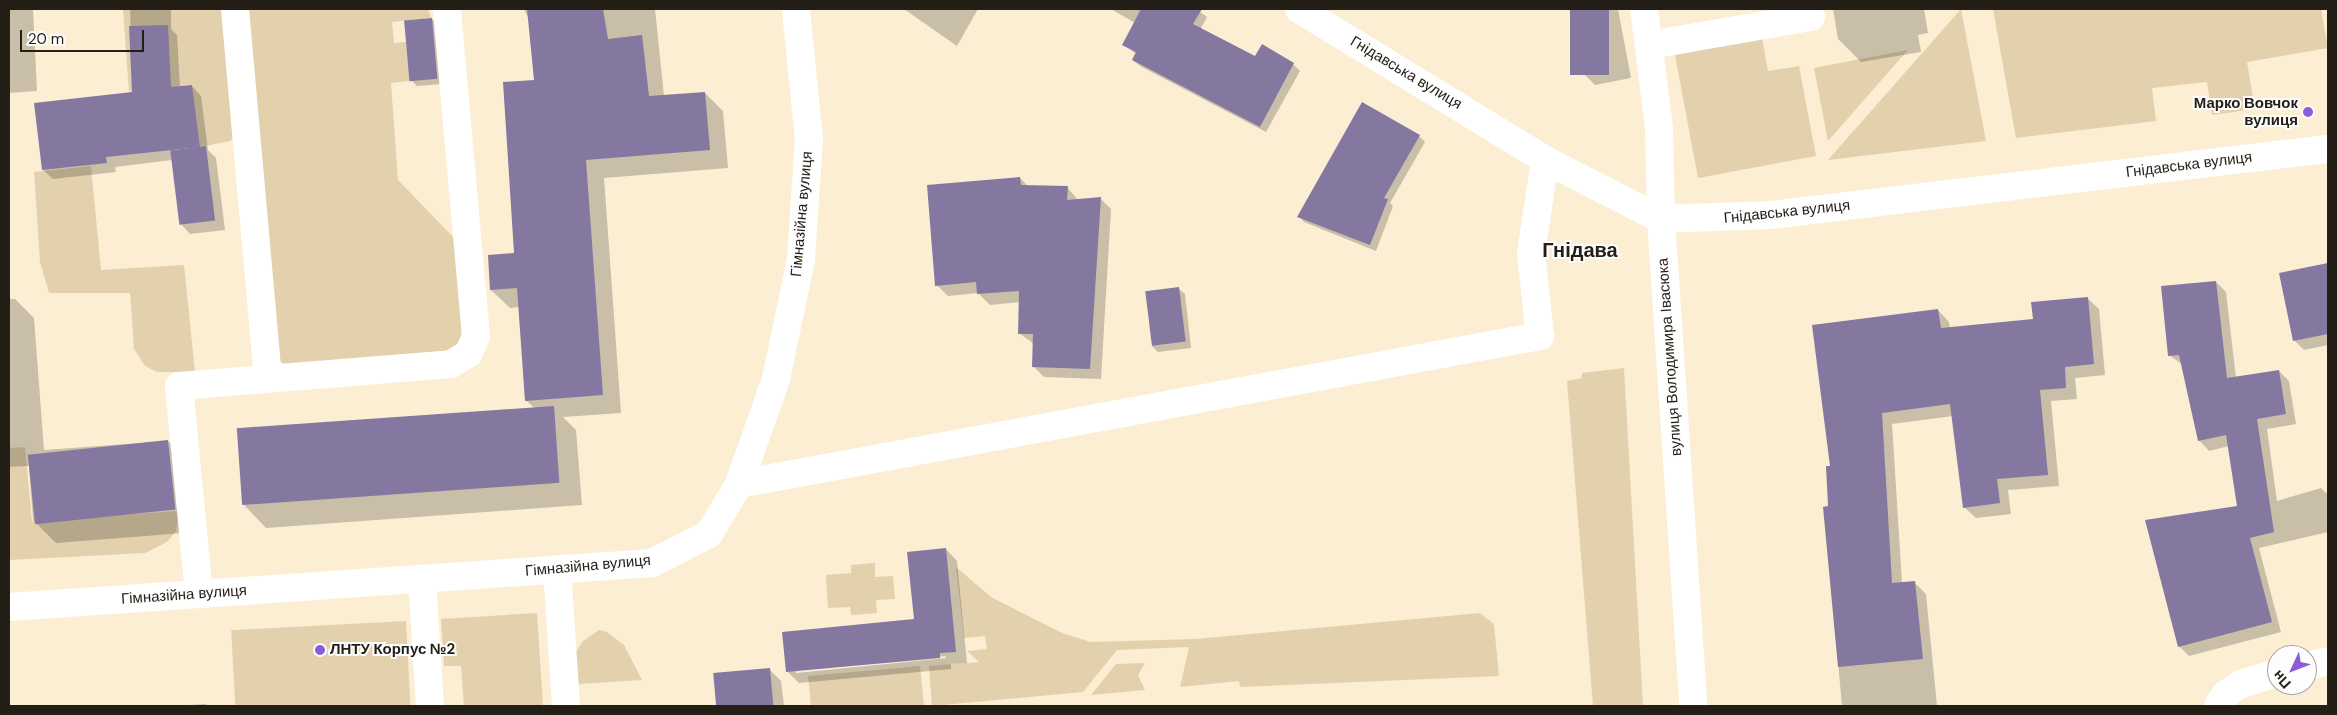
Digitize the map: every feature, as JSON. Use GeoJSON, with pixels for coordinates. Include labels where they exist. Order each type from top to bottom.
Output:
{"type":"FeatureCollection","features":[{"type":"Feature","properties":{"kind":"street"},"geometry":{"type":"LineString","coordinates":[[235,9],[268,377]]}},
{"type":"Feature","properties":{"kind":"street"},"geometry":{"type":"LineString","coordinates":[[199,594],[179,386],[268,377],[451,364],[469,353],[476,336],[447,9]]}},
{"type":"Feature","properties":{"kind":"street","name":"Гімназійна вулиця"},"geometry":{"type":"LineString","coordinates":[[9,607],[652,563],[710,534],[739,484],[776,379],[802,259],[809,140],[796,9]]}},
{"type":"Feature","properties":{"kind":"street","name":"Гнідавська вулиця"},"geometry":{"type":"LineString","coordinates":[[1299,9],[1545,160],[1661,219],[1770,215],[2328,149]]}},
{"type":"Feature","properties":{"kind":"street","name":"вулиця Володимира Івасюка"},"geometry":{"type":"LineString","coordinates":[[1644,9],[1660,127],[1661,219],[1693,706]]}},
{"type":"Feature","properties":{"kind":"street"},"geometry":{"type":"LineString","coordinates":[[1650,45],[1811,17],[1809,9]]}},
{"type":"Feature","properties":{"kind":"street"},"geometry":{"type":"LineString","coordinates":[[739,484],[1540,336],[1531,253],[1545,160]]}},
{"type":"Feature","properties":{"kind":"street"},"geometry":{"type":"LineString","coordinates":[[557,570],[566,706]]}},
{"type":"Feature","properties":{"kind":"street"},"geometry":{"type":"LineString","coordinates":[[422,579],[430,706]]}},
{"type":"Feature","properties":{"kind":"street"},"geometry":{"type":"LineString","coordinates":[[2218,706],[2226,695],[2241,684],[2267,676]]}},
{"type":"Feature","properties":{"kind":"shaded area"},"geometry":{"type":"Polygon","coordinates":[[[123,9],[223,9],[233,138],[230,141],[200,147],[192,85],[129,92],[123,9]]]}},
{"type":"Feature","properties":{"kind":"shaded area"},"geometry":{"type":"Polygon","coordinates":[[[245,9],[428,9],[431,18],[392,22],[394,43],[406,42],[410,81],[391,83],[398,180],[456,240],[462,337],[450,354],[287,367],[279,360],[245,9]]]}},
{"type":"Feature","properties":{"kind":"shaded area"},"geometry":{"type":"Polygon","coordinates":[[[1961,9],[1986,141],[1828,160],[1961,9]]]}},
{"type":"Feature","properties":{"kind":"shaded area"},"geometry":{"type":"Polygon","coordinates":[[[1993,9],[2321,9],[2328,48],[2247,62],[2255,109],[2212,115],[2207,82],[2152,88],[2156,121],[2016,138],[1993,9]]]}},
{"type":"Feature","properties":{"kind":"shaded area"},"geometry":{"type":"Polygon","coordinates":[[[1762,38],[1768,71],[1799,66],[1816,156],[1698,178],[1675,55],[1762,38]]]}},
{"type":"Feature","properties":{"kind":"shaded area"},"geometry":{"type":"Polygon","coordinates":[[[1908,50],[1828,141],[1814,68],[1908,50]]]}},
{"type":"Feature","properties":{"kind":"shaded area"},"geometry":{"type":"Polygon","coordinates":[[[91,166],[101,270],[184,265],[195,372],[157,372],[145,366],[134,349],[130,293],[49,293],[40,262],[34,172],[91,166]]]}},
{"type":"Feature","properties":{"kind":"shaded area"},"geometry":{"type":"Polygon","coordinates":[[[1624,368],[1643,706],[1593,706],[1567,381],[1582,378],[1582,373],[1624,368]]]}},
{"type":"Feature","properties":{"kind":"shaded area"},"geometry":{"type":"Polygon","coordinates":[[[25,447],[32,521],[179,511],[176,531],[167,542],[145,553],[9,560],[9,448],[25,447]]]}},
{"type":"Feature","properties":{"kind":"shaded area"},"geometry":{"type":"Polygon","coordinates":[[[875,563],[875,577],[893,576],[895,599],[876,600],[877,613],[851,615],[850,607],[828,608],[826,575],[851,573],[851,565],[875,563]]]}},
{"type":"Feature","properties":{"kind":"shaded area"},"geometry":{"type":"Polygon","coordinates":[[[956,567],[991,597],[1062,633],[1091,642],[1196,639],[1480,613],[1494,624],[1499,676],[1240,687],[1239,681],[1180,687],[1189,647],[1117,650],[1083,692],[932,706],[929,666],[979,662],[967,651],[987,649],[985,636],[964,638],[956,567]]]}},
{"type":"Feature","properties":{"kind":"shaded area"},"geometry":{"type":"Polygon","coordinates":[[[537,613],[543,706],[464,706],[461,666],[444,666],[441,619],[537,613]]]}},
{"type":"Feature","properties":{"kind":"shaded area","name":"ЛНТУ Корпус №2"},"geometry":{"type":"Polygon","coordinates":[[[406,621],[410,706],[235,706],[231,630],[406,621]]]}},
{"type":"Feature","properties":{"kind":"shaded area"},"geometry":{"type":"Polygon","coordinates":[[[599,630],[607,632],[624,645],[642,680],[578,684],[574,655],[582,642],[599,630]]]}},
{"type":"Feature","properties":{"kind":"shaded area"},"geometry":{"type":"Polygon","coordinates":[[[1145,663],[1138,675],[1145,690],[1091,695],[1116,664],[1145,663]]]}},
{"type":"Feature","properties":{"kind":"shaded area"},"geometry":{"type":"Polygon","coordinates":[[[920,666],[924,706],[811,706],[808,676],[920,666]]]}},
{"type":"Feature","properties":{"kind":"building"},"geometry":{"type":"Polygon","coordinates":[[[527,9],[603,9],[608,39],[642,35],[649,96],[705,92],[710,150],[586,160],[603,395],[525,401],[517,288],[490,290],[488,255],[514,253],[503,82],[534,80],[527,9]]]}},
{"type":"Feature","properties":{"kind":"building"},"geometry":{"type":"Polygon","coordinates":[[[1141,9],[1202,9],[1193,24],[1255,56],[1262,44],[1294,63],[1260,127],[1132,60],[1136,52],[1122,45],[1141,9]]]}},
{"type":"Feature","properties":{"kind":"building"},"geometry":{"type":"Polygon","coordinates":[[[1570,9],[1609,9],[1609,75],[1570,75],[1570,9]]]}},
{"type":"Feature","properties":{"kind":"building"},"geometry":{"type":"Polygon","coordinates":[[[432,18],[437,79],[409,81],[404,20],[432,18]]]}},
{"type":"Feature","properties":{"kind":"building"},"geometry":{"type":"Polygon","coordinates":[[[168,25],[171,87],[192,85],[200,147],[106,157],[107,163],[42,170],[34,103],[132,92],[129,26],[168,25]]]}},
{"type":"Feature","properties":{"kind":"building"},"geometry":{"type":"Polygon","coordinates":[[[1362,102],[1420,135],[1384,198],[1388,199],[1370,245],[1297,217],[1362,102]]]}},
{"type":"Feature","properties":{"kind":"building"},"geometry":{"type":"Polygon","coordinates":[[[206,146],[215,220],[179,225],[170,150],[206,146]]]}},
{"type":"Feature","properties":{"kind":"building"},"geometry":{"type":"Polygon","coordinates":[[[1020,177],[1021,185],[1068,186],[1067,200],[1101,197],[1090,369],[1032,367],[1033,334],[1018,334],[1019,291],[977,294],[976,282],[935,286],[927,185],[1020,177]]]}},
{"type":"Feature","properties":{"kind":"building"},"geometry":{"type":"Polygon","coordinates":[[[2328,263],[2328,334],[2293,341],[2279,273],[2328,263]]]}},
{"type":"Feature","properties":{"kind":"building"},"geometry":{"type":"Polygon","coordinates":[[[2216,281],[2227,378],[2279,370],[2286,414],[2257,419],[2274,532],[2250,538],[2272,622],[2178,647],[2145,520],[2237,506],[2226,435],[2198,441],[2179,355],[2168,356],[2161,286],[2216,281]]]}},
{"type":"Feature","properties":{"kind":"building"},"geometry":{"type":"Polygon","coordinates":[[[1179,287],[1186,342],[1152,346],[1145,291],[1179,287]]]}},
{"type":"Feature","properties":{"kind":"building"},"geometry":{"type":"Polygon","coordinates":[[[2088,297],[2094,364],[2065,367],[2066,388],[2040,390],[2048,475],[1997,479],[2000,503],[1963,508],[1950,404],[1882,413],[1892,583],[1915,581],[1923,659],[1838,667],[1823,507],[1828,506],[1826,466],[1830,466],[1812,325],[1938,309],[1941,328],[2033,319],[2031,302],[2088,297]]]}},
{"type":"Feature","properties":{"kind":"building"},"geometry":{"type":"Polygon","coordinates":[[[554,406],[559,483],[242,505],[237,428],[554,406]]]}},
{"type":"Feature","properties":{"kind":"building"},"geometry":{"type":"Polygon","coordinates":[[[168,440],[175,510],[35,524],[28,455],[168,440]]]}},
{"type":"Feature","properties":{"kind":"building"},"geometry":{"type":"Polygon","coordinates":[[[946,548],[956,652],[940,653],[940,658],[786,672],[782,632],[914,619],[907,552],[946,548]]]}},
{"type":"Feature","properties":{"kind":"building"},"geometry":{"type":"Polygon","coordinates":[[[770,668],[773,706],[716,706],[713,673],[770,668]]]}},
{"type":"Feature","properties":{"kind":"place","name":"Марко Вовчок вулиця"},"geometry":{"type":"Point","coordinates":[2308,112]}},
{"type":"Feature","properties":{"kind":"place","name":"ЛНТУ Корпус №2"},"geometry":{"type":"Point","coordinates":[320,650]}},
{"type":"Feature","properties":{"kind":"district","name":"Гнідава"},"geometry":{"type":"Point","coordinates":[1580,250]}}]}
